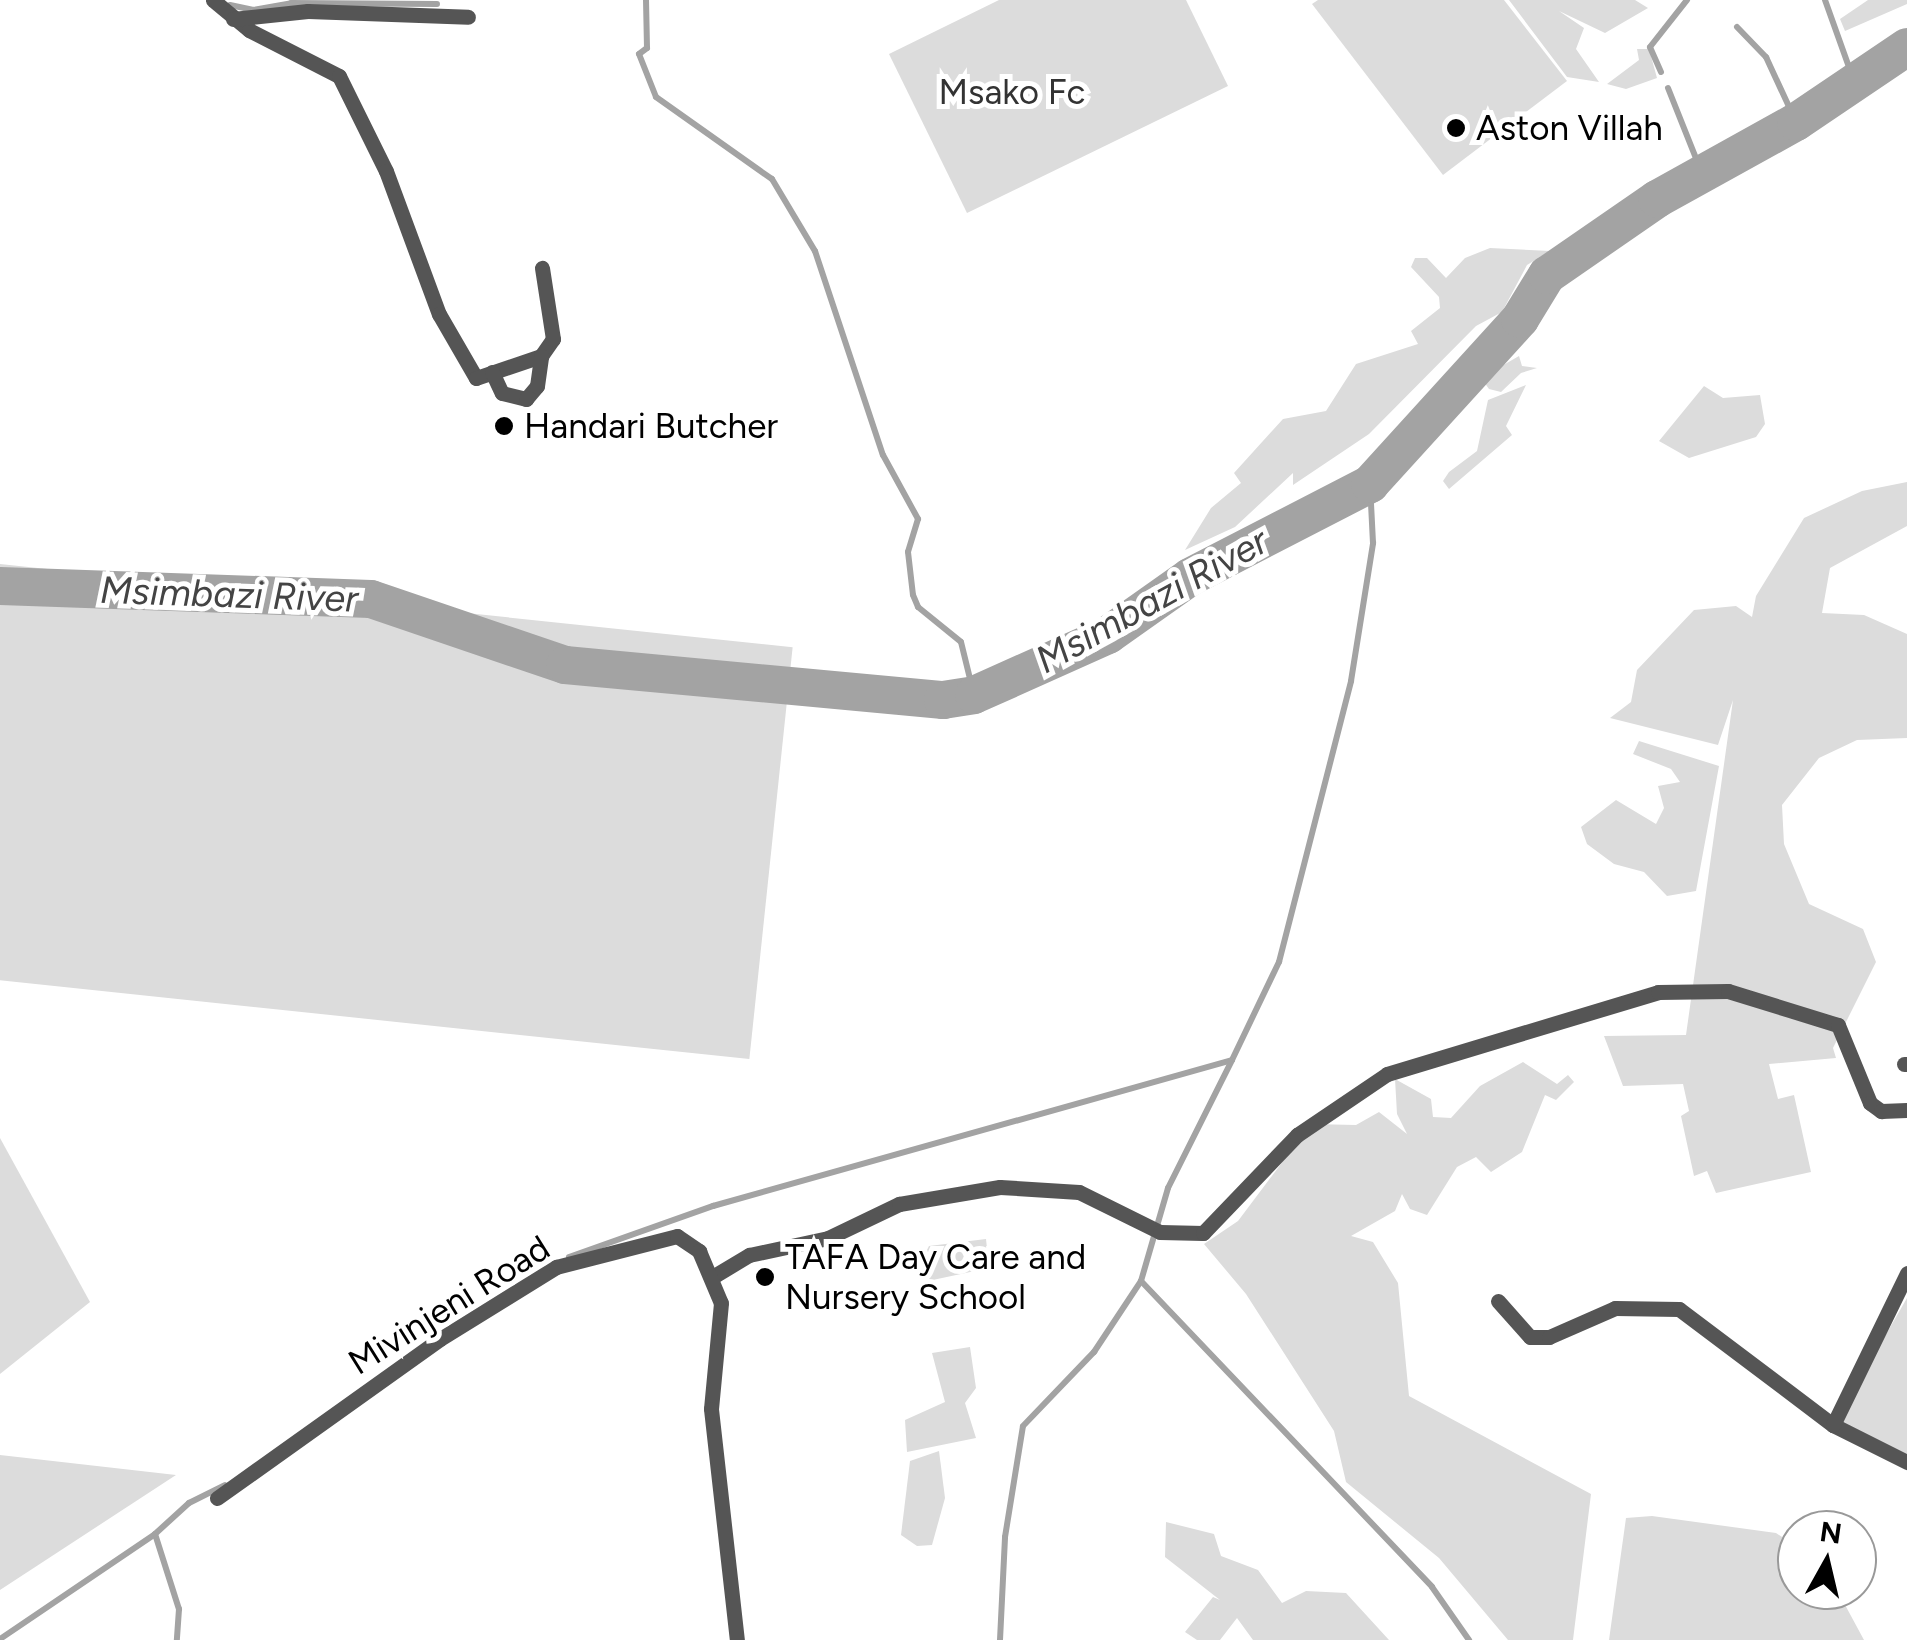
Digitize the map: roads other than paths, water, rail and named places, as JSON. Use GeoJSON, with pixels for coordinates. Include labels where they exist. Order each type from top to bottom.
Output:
{"type":"FeatureCollection","features":[{"type":"Feature","properties":{"kind":"street"},"geometry":{"type":"LineString","coordinates":[[213,0],[232,19],[340,76],[386,171],[446,329],[476,378],[541,356]]}},
{"type":"Feature","properties":{"kind":"street"},"geometry":{"type":"LineString","coordinates":[[232,19],[308,11],[468,18]]}},
{"type":"Feature","properties":{"kind":"street"},"geometry":{"type":"LineString","coordinates":[[492,372],[502,394],[526,399],[538,386],[541,356],[555,330],[542,268]]}},
{"type":"Feature","properties":{"kind":"street"},"geometry":{"type":"LineString","coordinates":[[737,1640],[711,1409],[722,1314],[714,1276],[749,1255],[828,1238],[899,1204],[1000,1187],[1079,1192],[1160,1232],[1202,1233],[1297,1134],[1387,1074],[1658,992],[1728,992],[1838,1025],[1870,1103],[1880,1111],[1907,1110]]}},
{"type":"Feature","properties":{"kind":"street","name":"Mivinjeni Road"},"geometry":{"type":"LineString","coordinates":[[217,1498],[440,1339],[556,1267],[677,1236],[699,1251],[714,1276]]}},
{"type":"Feature","properties":{"kind":"street"},"geometry":{"type":"LineString","coordinates":[[1833,1425],[1907,1274]]}},
{"type":"Feature","properties":{"kind":"street"},"geometry":{"type":"LineString","coordinates":[[1498,1301],[1530,1336],[1550,1336],[1616,1308],[1679,1309],[1833,1425],[1907,1462]]}},
{"type":"Feature","properties":{"kind":"waterway"},"geometry":{"type":"LineString","coordinates":[[646,0],[647,48],[639,54],[656,97],[772,179],[815,251],[883,455],[918,519],[908,552],[913,595],[918,607],[961,642],[974,695]]}},
{"type":"Feature","properties":{"kind":"waterway"},"geometry":{"type":"LineString","coordinates":[[1661,72],[1650,47],[1687,0]]}},
{"type":"Feature","properties":{"kind":"waterway"},"geometry":{"type":"LineString","coordinates":[[1825,0],[1853,78]]}},
{"type":"Feature","properties":{"kind":"waterway"},"geometry":{"type":"LineString","coordinates":[[230,5],[253,10],[291,3],[437,4]]}},
{"type":"Feature","properties":{"kind":"waterway"},"geometry":{"type":"LineString","coordinates":[[1737,27],[1766,57],[1796,122]]}},
{"type":"Feature","properties":{"kind":"waterway","name":"Msimbazi River"},"geometry":{"type":"LineString","coordinates":[[0,586],[371,599],[565,665],[943,700],[974,695],[1108,635],[1190,577],[1370,484],[1520,319],[1547,275],[1657,199],[1796,122],[1907,47]]}},
{"type":"Feature","properties":{"kind":"waterway"},"geometry":{"type":"LineString","coordinates":[[1668,88],[1701,171]]}},
{"type":"Feature","properties":{"kind":"waterway"},"geometry":{"type":"LineString","coordinates":[[569,1257],[713,1206],[1232,1060],[1279,962],[1351,681],[1373,543],[1370,484]]}},
{"type":"Feature","properties":{"kind":"waterway"},"geometry":{"type":"LineString","coordinates":[[1000,1640],[1005,1537],[1023,1426],[1094,1352],[1141,1281],[1168,1188],[1232,1060]]}},
{"type":"Feature","properties":{"kind":"waterway"},"geometry":{"type":"LineString","coordinates":[[1141,1281],[1432,1587],[1469,1640]]}},
{"type":"Feature","properties":{"kind":"waterway"},"geometry":{"type":"LineString","coordinates":[[0,1639],[155,1534],[189,1503],[225,1485]]}},
{"type":"Feature","properties":{"kind":"waterway"},"geometry":{"type":"LineString","coordinates":[[155,1534],[179,1609],[177,1640]]}},
{"type":"Feature","properties":{"kind":"place","name":"Aston Villah"},"geometry":{"type":"Point","coordinates":[1456,128]}},
{"type":"Feature","properties":{"kind":"place","name":"Handari Butcher"},"geometry":{"type":"Point","coordinates":[504,426]}},
{"type":"Feature","properties":{"kind":"place","name":"TAFA Day Care and Nursery School"},"geometry":{"type":"Point","coordinates":[765,1277]}},
{"type":"Feature","properties":{"kind":"park label","name":"Msako Fc"},"geometry":{"type":"Point","coordinates":[1012,92]}}]}
